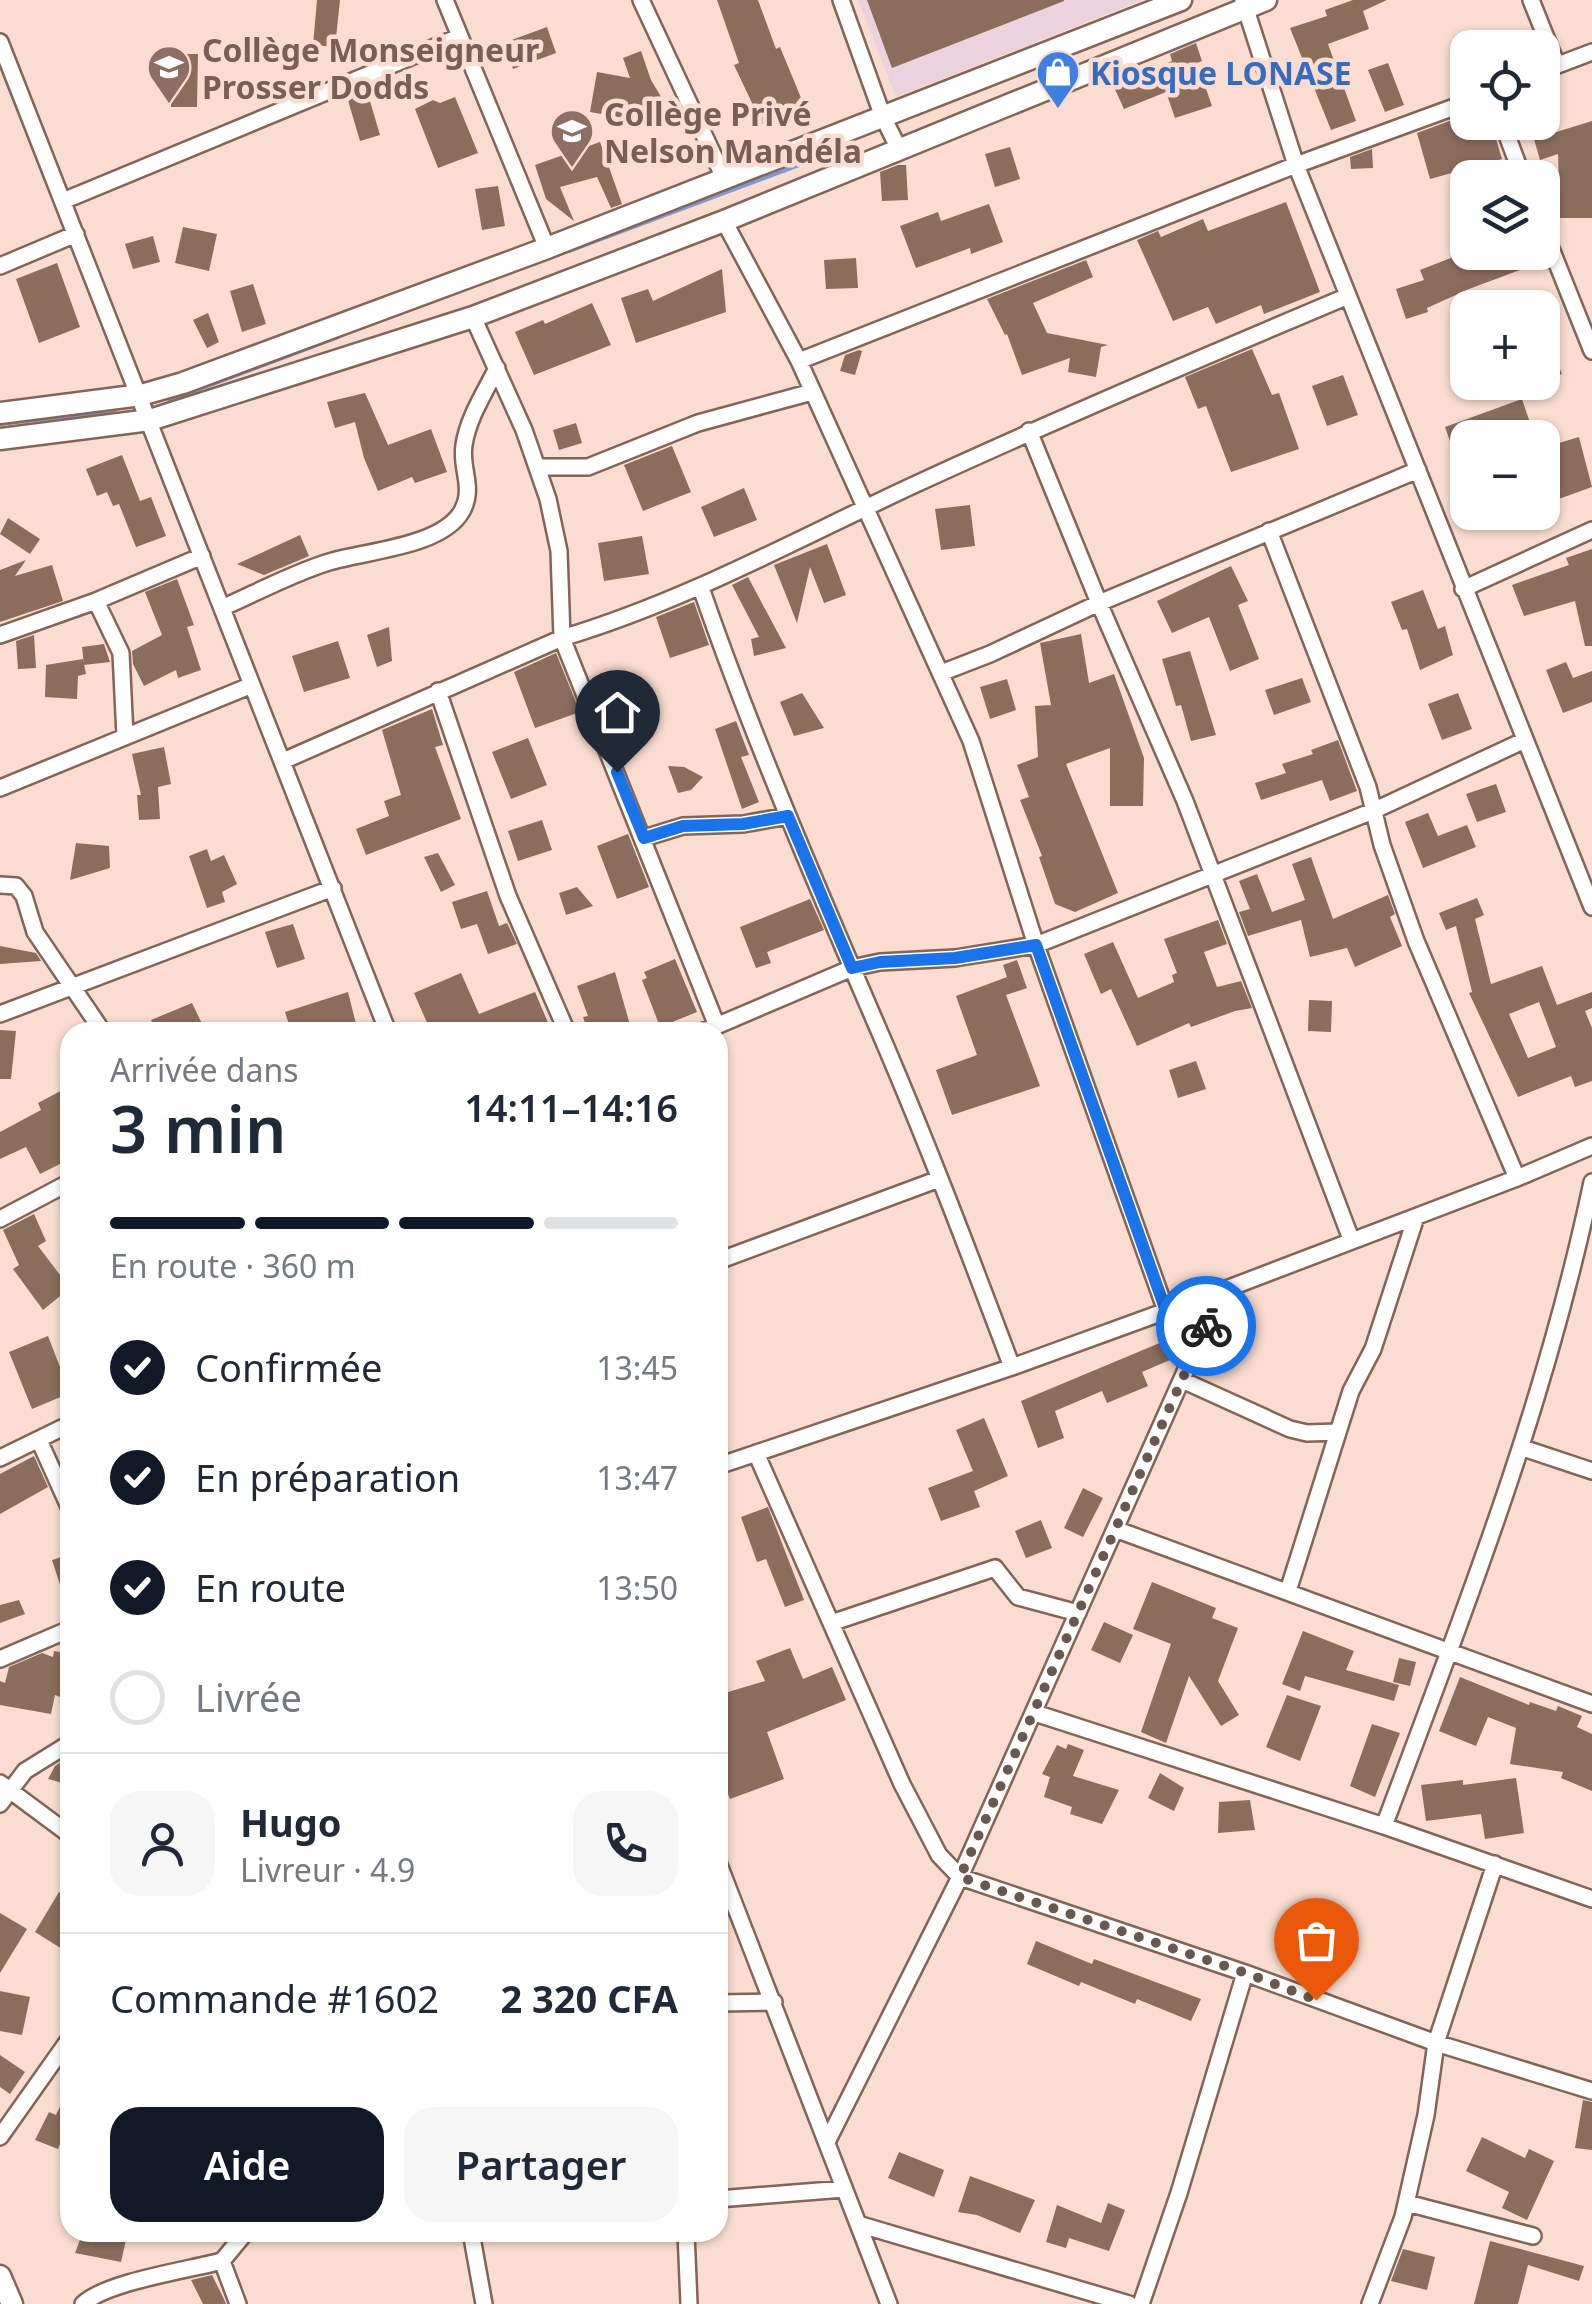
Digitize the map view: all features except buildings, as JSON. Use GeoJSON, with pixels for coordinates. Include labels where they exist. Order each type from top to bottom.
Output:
{"type":"FeatureCollection","features":[{"type":"Feature","properties":{"kind":"street"},"geometry":{"type":"LineString","coordinates":[[445,0],[547,248]]}},
{"type":"Feature","properties":{"kind":"street"},"geometry":{"type":"LineString","coordinates":[[641,0],[725,180]]}},
{"type":"Feature","properties":{"kind":"street"},"geometry":{"type":"LineString","coordinates":[[840,0],[899,149]]}},
{"type":"Feature","properties":{"kind":"street"},"geometry":{"type":"LineString","coordinates":[[0,413],[141,395],[183,382],[725,180],[1181,0]]}},
{"type":"Feature","properties":{"kind":"street"},"geometry":{"type":"LineString","coordinates":[[1532,0],[1540,30]]}},
{"type":"Feature","properties":{"kind":"street"},"geometry":{"type":"LineString","coordinates":[[0,439],[150,420],[474,318],[899,149],[1252,2],[1296,165],[1592,908]]}},
{"type":"Feature","properties":{"kind":"street"},"geometry":{"type":"LineString","coordinates":[[63,201],[459,37]]}},
{"type":"Feature","properties":{"kind":"street"},"geometry":{"type":"LineString","coordinates":[[0,42],[384,1022]]}},
{"type":"Feature","properties":{"kind":"street"},"geometry":{"type":"LineString","coordinates":[[1560,64],[1592,52]]}},
{"type":"Feature","properties":{"kind":"street"},"geometry":{"type":"LineString","coordinates":[[799,361],[1296,165],[1450,109]]}},
{"type":"Feature","properties":{"kind":"street"},"geometry":{"type":"LineString","coordinates":[[724,220],[799,361],[971,741],[1036,945],[1166,1311]]}},
{"type":"Feature","properties":{"kind":"street"},"geometry":{"type":"LineString","coordinates":[[0,266],[76,234]]}},
{"type":"Feature","properties":{"kind":"street"},"geometry":{"type":"LineString","coordinates":[[1560,270],[1592,351]]}},
{"type":"Feature","properties":{"kind":"street"},"geometry":{"type":"LineString","coordinates":[[283,761],[562,638],[701,588],[1030,431],[1348,296]]}},
{"type":"Feature","properties":{"kind":"street"},"geometry":{"type":"LineString","coordinates":[[474,318],[539,467],[560,551],[562,638],[716,1022]]}},
{"type":"Feature","properties":{"kind":"street"},"geometry":{"type":"LineString","coordinates":[[224,607],[329,562],[409,545],[454,522],[464,508],[468,490],[465,439],[497,368]]}},
{"type":"Feature","properties":{"kind":"street"},"geometry":{"type":"LineString","coordinates":[[539,467],[588,468],[698,423],[812,392]]}},
{"type":"Feature","properties":{"kind":"street"},"geometry":{"type":"LineString","coordinates":[[1030,431],[1185,801],[1351,1239]]}},
{"type":"Feature","properties":{"kind":"street"},"geometry":{"type":"LineString","coordinates":[[941,672],[1418,470]]}},
{"type":"Feature","properties":{"kind":"street"},"geometry":{"type":"LineString","coordinates":[[1463,589],[1592,530]]}},
{"type":"Feature","properties":{"kind":"street"},"geometry":{"type":"LineString","coordinates":[[1269,531],[1368,786],[1416,941],[1517,1178]]}},
{"type":"Feature","properties":{"kind":"street"},"geometry":{"type":"LineString","coordinates":[[0,635],[96,601],[202,556]]}},
{"type":"Feature","properties":{"kind":"street"},"geometry":{"type":"LineString","coordinates":[[701,588],[736,690],[939,1178],[1012,1367]]}},
{"type":"Feature","properties":{"kind":"street"},"geometry":{"type":"LineString","coordinates":[[96,601],[121,653],[125,736]]}},
{"type":"Feature","properties":{"kind":"street"},"geometry":{"type":"LineString","coordinates":[[0,788],[252,685]]}},
{"type":"Feature","properties":{"kind":"street"},"geometry":{"type":"LineString","coordinates":[[438,692],[508,896],[562,1022]]}},
{"type":"Feature","properties":{"kind":"street"},"geometry":{"type":"LineString","coordinates":[[727,1022],[852,968],[1036,945],[1374,811],[1525,740]]}},
{"type":"Feature","properties":{"kind":"street"},"geometry":{"type":"LineString","coordinates":[[644,838],[683,826],[743,824],[788,816]]}},
{"type":"Feature","properties":{"kind":"street"},"geometry":{"type":"LineString","coordinates":[[0,885],[16,886],[24,896],[35,932],[96,1022]]}},
{"type":"Feature","properties":{"kind":"street"},"geometry":{"type":"LineString","coordinates":[[0,1014],[333,888]]}},
{"type":"Feature","properties":{"kind":"street"},"geometry":{"type":"LineString","coordinates":[[728,1463],[1012,1367],[1221,1291],[1592,1146]]}},
{"type":"Feature","properties":{"kind":"street"},"geometry":{"type":"LineString","coordinates":[[728,1256],[939,1178]]}},
{"type":"Feature","properties":{"kind":"street"},"geometry":{"type":"LineString","coordinates":[[1384,1826],[1523,1448],[1592,1184]]}},
{"type":"Feature","properties":{"kind":"street"},"geometry":{"type":"LineString","coordinates":[[0,1220],[60,1187]]}},
{"type":"Feature","properties":{"kind":"street"},"geometry":{"type":"LineString","coordinates":[[1288,1591],[1352,1391],[1372,1349],[1416,1217]]}},
{"type":"Feature","properties":{"kind":"street"},"geometry":{"type":"LineString","coordinates":[[827,2142],[960,1877],[1221,1291]]}},
{"type":"Feature","properties":{"kind":"street"},"geometry":{"type":"LineString","coordinates":[[1182,1380],[1290,1430],[1338,1432]]}},
{"type":"Feature","properties":{"kind":"street"},"geometry":{"type":"LineString","coordinates":[[0,1458],[60,1429]]}},
{"type":"Feature","properties":{"kind":"street"},"geometry":{"type":"LineString","coordinates":[[39,1440],[60,1487]]}},
{"type":"Feature","properties":{"kind":"street"},"geometry":{"type":"LineString","coordinates":[[1523,1448],[1592,1471]]}},
{"type":"Feature","properties":{"kind":"street"},"geometry":{"type":"LineString","coordinates":[[756,1453],[928,1836],[960,1877],[1246,1973],[1436,2044],[1592,2091]]}},
{"type":"Feature","properties":{"kind":"street"},"geometry":{"type":"LineString","coordinates":[[1115,1529],[1592,1704]]}},
{"type":"Feature","properties":{"kind":"street"},"geometry":{"type":"LineString","coordinates":[[830,1623],[995,1568],[1018,1598],[1078,1613]]}},
{"type":"Feature","properties":{"kind":"street"},"geometry":{"type":"LineString","coordinates":[[0,1659],[60,1634]]}},
{"type":"Feature","properties":{"kind":"street"},"geometry":{"type":"LineString","coordinates":[[1035,1712],[1592,1898]]}},
{"type":"Feature","properties":{"kind":"street"},"geometry":{"type":"LineString","coordinates":[[60,1748],[25,1771],[3,1792],[60,1829]]}},
{"type":"Feature","properties":{"kind":"street"},"geometry":{"type":"LineString","coordinates":[[1370,2304],[1407,2203],[1436,2044],[1495,1864]]}},
{"type":"Feature","properties":{"kind":"street"},"geometry":{"type":"LineString","coordinates":[[728,1887],[889,2304]]}},
{"type":"Feature","properties":{"kind":"street"},"geometry":{"type":"LineString","coordinates":[[1141,2304],[1246,1973]]}},
{"type":"Feature","properties":{"kind":"street"},"geometry":{"type":"LineString","coordinates":[[728,2002],[774,2002]]}},
{"type":"Feature","properties":{"kind":"street"},"geometry":{"type":"LineString","coordinates":[[0,2137],[60,2052]]}},
{"type":"Feature","properties":{"kind":"street"},"geometry":{"type":"LineString","coordinates":[[728,2199],[844,2189]]}},
{"type":"Feature","properties":{"kind":"street"},"geometry":{"type":"LineString","coordinates":[[1407,2203],[1534,2236]]}},
{"type":"Feature","properties":{"kind":"street"},"geometry":{"type":"LineString","coordinates":[[858,2224],[1129,2304]]}},
{"type":"Feature","properties":{"kind":"street"},"geometry":{"type":"LineString","coordinates":[[83,2304],[96,2294],[222,2261],[238,2242]]}},
{"type":"Feature","properties":{"kind":"street"},"geometry":{"type":"LineString","coordinates":[[463,2304],[483,2302],[473,2242]]}},
{"type":"Feature","properties":{"kind":"street"},"geometry":{"type":"LineString","coordinates":[[686,2242],[689,2304]]}},
{"type":"Feature","properties":{"kind":"street"},"geometry":{"type":"LineString","coordinates":[[222,2261],[238,2304]]}},
{"type":"Feature","properties":{"kind":"street"},"geometry":{"type":"LineString","coordinates":[[0,2276],[12,2304]]}},
{"type":"Feature","properties":{"kind":"shaded area"},"geometry":{"type":"Polygon","coordinates":[[[858,0],[1143,0],[896,97],[858,0]]]}},
{"type":"Feature","properties":{"kind":"waterway"},"geometry":{"type":"LineString","coordinates":[[569,250],[842,148]]}},
{"type":"Feature","properties":{"kind":"waterway"},"geometry":{"type":"LineString","coordinates":[[170,399],[338,336]]}},
{"type":"Feature","properties":{"kind":"waterway"},"geometry":{"type":"LineString","coordinates":[[0,423],[114,410]]}},
{"type":"Feature","properties":{"kind":"way so far"},"geometry":{"type":"LineString","coordinates":[[1206,1326],[960,1877],[1316,2000]]}},
{"type":"Feature","properties":{"kind":"place","name":"Collège Monseigneur Prosser Dodds"},"geometry":{"type":"Point","coordinates":[169,105]}},
{"type":"Feature","properties":{"kind":"place","name":"Kiosque LONASE"},"geometry":{"type":"Point","coordinates":[1058,110]}},
{"type":"Feature","properties":{"kind":"place","name":"Collège Privé Nelson Mandéla"},"geometry":{"type":"Point","coordinates":[572,169]}},
{"type":"Feature","properties":{"kind":"route"},"geometry":{"type":"LineString","coordinates":[[617,772],[644,838],[683,826],[743,824],[788,816],[852,968],[1036,945],[1166,1311],[1221,1291],[1206,1326]]}}]}
